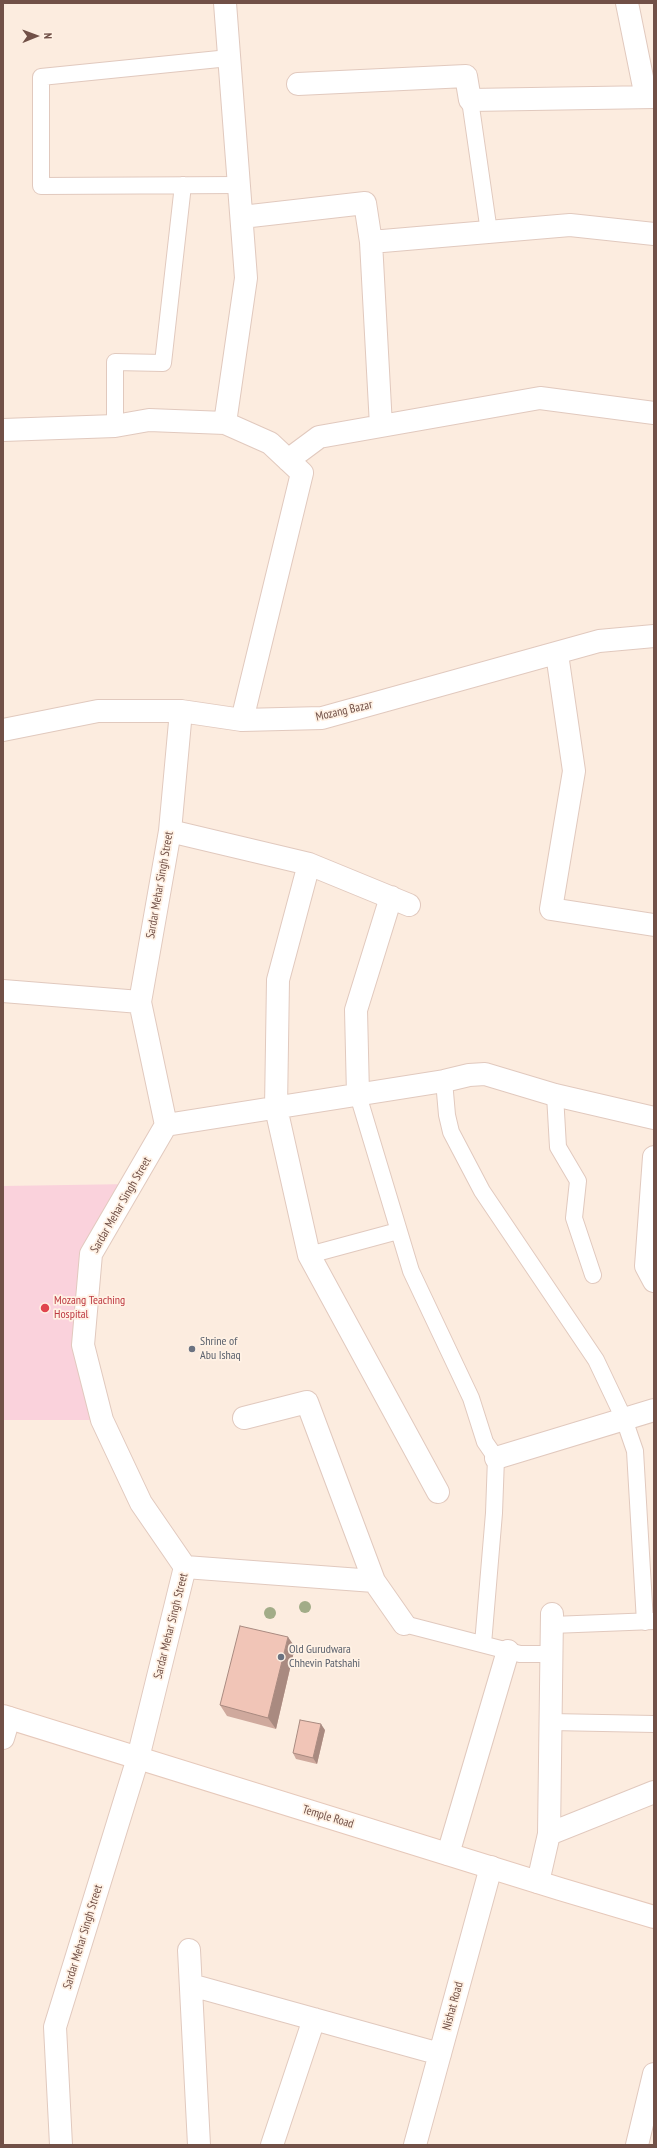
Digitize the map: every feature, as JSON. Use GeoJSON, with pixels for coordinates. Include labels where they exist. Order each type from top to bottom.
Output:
{"type":"FeatureCollection","features":[{"type":"Feature","properties":{"kind":"street"},"geometry":{"type":"LineString","coordinates":[[225,3],[246,278],[225,423]]}},
{"type":"Feature","properties":{"kind":"street"},"geometry":{"type":"LineString","coordinates":[[298,84],[466,76],[470,100],[650,97],[627,3]]}},
{"type":"Feature","properties":{"kind":"street"},"geometry":{"type":"LineString","coordinates":[[242,217],[365,203],[371,242],[381,426]]}},
{"type":"Feature","properties":{"kind":"street"},"geometry":{"type":"LineString","coordinates":[[371,242],[570,225],[654,234]]}},
{"type":"Feature","properties":{"kind":"street"},"geometry":{"type":"LineString","coordinates":[[288,460],[319,437],[540,398],[654,413]]}},
{"type":"Feature","properties":{"kind":"street"},"geometry":{"type":"LineString","coordinates":[[3,430],[115,426],[149,420],[225,423],[270,443],[302,473],[242,720]]}},
{"type":"Feature","properties":{"kind":"street","name":"Mozang Bazar"},"geometry":{"type":"LineString","coordinates":[[3,730],[98,711],[181,711],[242,720],[322,718],[557,654],[599,641],[654,636]]}},
{"type":"Feature","properties":{"kind":"street"},"geometry":{"type":"LineString","coordinates":[[557,654],[574,771],[551,909],[654,925]]}},
{"type":"Feature","properties":{"kind":"street","name":"Sardar Mehar Singh Street"},"geometry":{"type":"LineString","coordinates":[[60,2145],[55,2028],[138,1758],[186,1567],[141,1503],[102,1420],[83,1345],[92,1254],[166,1126],[140,1002],[170,830],[181,711]]}},
{"type":"Feature","properties":{"kind":"street"},"geometry":{"type":"LineString","coordinates":[[170,830],[309,864],[400,901],[356,1010],[358,1095]]}},
{"type":"Feature","properties":{"kind":"street"},"geometry":{"type":"LineString","coordinates":[[309,864],[278,980],[276,1108],[308,1255],[438,1492]]}},
{"type":"Feature","properties":{"kind":"street"},"geometry":{"type":"LineString","coordinates":[[3,992],[140,1002]]}},
{"type":"Feature","properties":{"kind":"street"},"geometry":{"type":"LineString","coordinates":[[166,1126],[444,1082],[469,1075],[485,1074],[555,1095],[654,1118]]}},
{"type":"Feature","properties":{"kind":"street"},"geometry":{"type":"LineString","coordinates":[[654,1157],[646,1266],[654,1281]]}},
{"type":"Feature","properties":{"kind":"street"},"geometry":{"type":"LineString","coordinates":[[244,1418],[307,1402],[374,1581],[404,1624]]}},
{"type":"Feature","properties":{"kind":"street"},"geometry":{"type":"LineString","coordinates":[[496,1458],[654,1410]]}},
{"type":"Feature","properties":{"kind":"street"},"geometry":{"type":"LineString","coordinates":[[186,1567],[374,1581]]}},
{"type":"Feature","properties":{"kind":"street"},"geometry":{"type":"LineString","coordinates":[[538,1882],[549,1834],[552,1619]]}},
{"type":"Feature","properties":{"kind":"street"},"geometry":{"type":"LineString","coordinates":[[448,1854],[508,1651]]}},
{"type":"Feature","properties":{"kind":"street"},"geometry":{"type":"LineString","coordinates":[[3,1738],[6,1717]]}},
{"type":"Feature","properties":{"kind":"street","name":"Temple Road"},"geometry":{"type":"LineString","coordinates":[[6,1717],[654,1917]]}},
{"type":"Feature","properties":{"kind":"street"},"geometry":{"type":"LineString","coordinates":[[549,1834],[654,1792]]}},
{"type":"Feature","properties":{"kind":"street","name":"Nishat Road"},"geometry":{"type":"LineString","coordinates":[[415,2145],[491,1867]]}},
{"type":"Feature","properties":{"kind":"street"},"geometry":{"type":"LineString","coordinates":[[189,1950],[199,2145]]}},
{"type":"Feature","properties":{"kind":"street"},"geometry":{"type":"LineString","coordinates":[[191,1985],[440,2054]]}},
{"type":"Feature","properties":{"kind":"street"},"geometry":{"type":"LineString","coordinates":[[272,2145],[314,2020]]}},
{"type":"Feature","properties":{"kind":"street"},"geometry":{"type":"LineString","coordinates":[[644,2137],[654,2074]]}},
{"type":"Feature","properties":{"kind":"lane"},"geometry":{"type":"LineString","coordinates":[[229,58],[41,77],[41,186],[239,185]]}},
{"type":"Feature","properties":{"kind":"lane"},"geometry":{"type":"LineString","coordinates":[[470,100],[489,232]]}},
{"type":"Feature","properties":{"kind":"lane"},"geometry":{"type":"LineString","coordinates":[[115,426],[115,362],[163,363],[183,186]]}},
{"type":"Feature","properties":{"kind":"lane"},"geometry":{"type":"LineString","coordinates":[[444,1082],[447,1115],[454,1138],[482,1191],[596,1360],[624,1419],[635,1451],[650,1622],[552,1619]]}},
{"type":"Feature","properties":{"kind":"lane"},"geometry":{"type":"LineString","coordinates":[[358,1095],[411,1271],[471,1398],[485,1442],[496,1458],[494,1513],[483,1644]]}},
{"type":"Feature","properties":{"kind":"lane"},"geometry":{"type":"LineString","coordinates":[[555,1095],[558,1147],[578,1181],[574,1218],[592,1275]]}},
{"type":"Feature","properties":{"kind":"lane"},"geometry":{"type":"LineString","coordinates":[[308,1255],[398,1231]]}},
{"type":"Feature","properties":{"kind":"lane"},"geometry":{"type":"LineString","coordinates":[[404,1624],[520,1654],[552,1654]]}},
{"type":"Feature","properties":{"kind":"lane"},"geometry":{"type":"LineString","coordinates":[[550,1722],[654,1724]]}},
{"type":"Feature","properties":{"kind":"shaded area","name":"Mozang Teaching Hospital"},"geometry":{"type":"Polygon","coordinates":[[[132,1184],[91,1254],[83,1345],[102,1420],[3,1420],[3,1186],[132,1184]]]}},
{"type":"Feature","properties":{"kind":"building","name":"Old Gurudwara Chhevin Patshahi"},"geometry":{"type":"Polygon","coordinates":[[[240,1626],[288,1637],[268,1718],[220,1705],[240,1626]]]}},
{"type":"Feature","properties":{"kind":"building"},"geometry":{"type":"Polygon","coordinates":[[[300,1720],[321,1724],[313,1758],[293,1753],[300,1720]]]}},
{"type":"Feature","properties":{"kind":"place","name":"Mozang Teaching Hospital"},"geometry":{"type":"Point","coordinates":[45,1308]}},
{"type":"Feature","properties":{"kind":"place","name":"Shrine of Abu Ishaq"},"geometry":{"type":"Point","coordinates":[192,1349]}},
{"type":"Feature","properties":{"kind":"place","name":"Old Gurudwara Chhevin Patshahi"},"geometry":{"type":"Point","coordinates":[281,1657]}}]}
